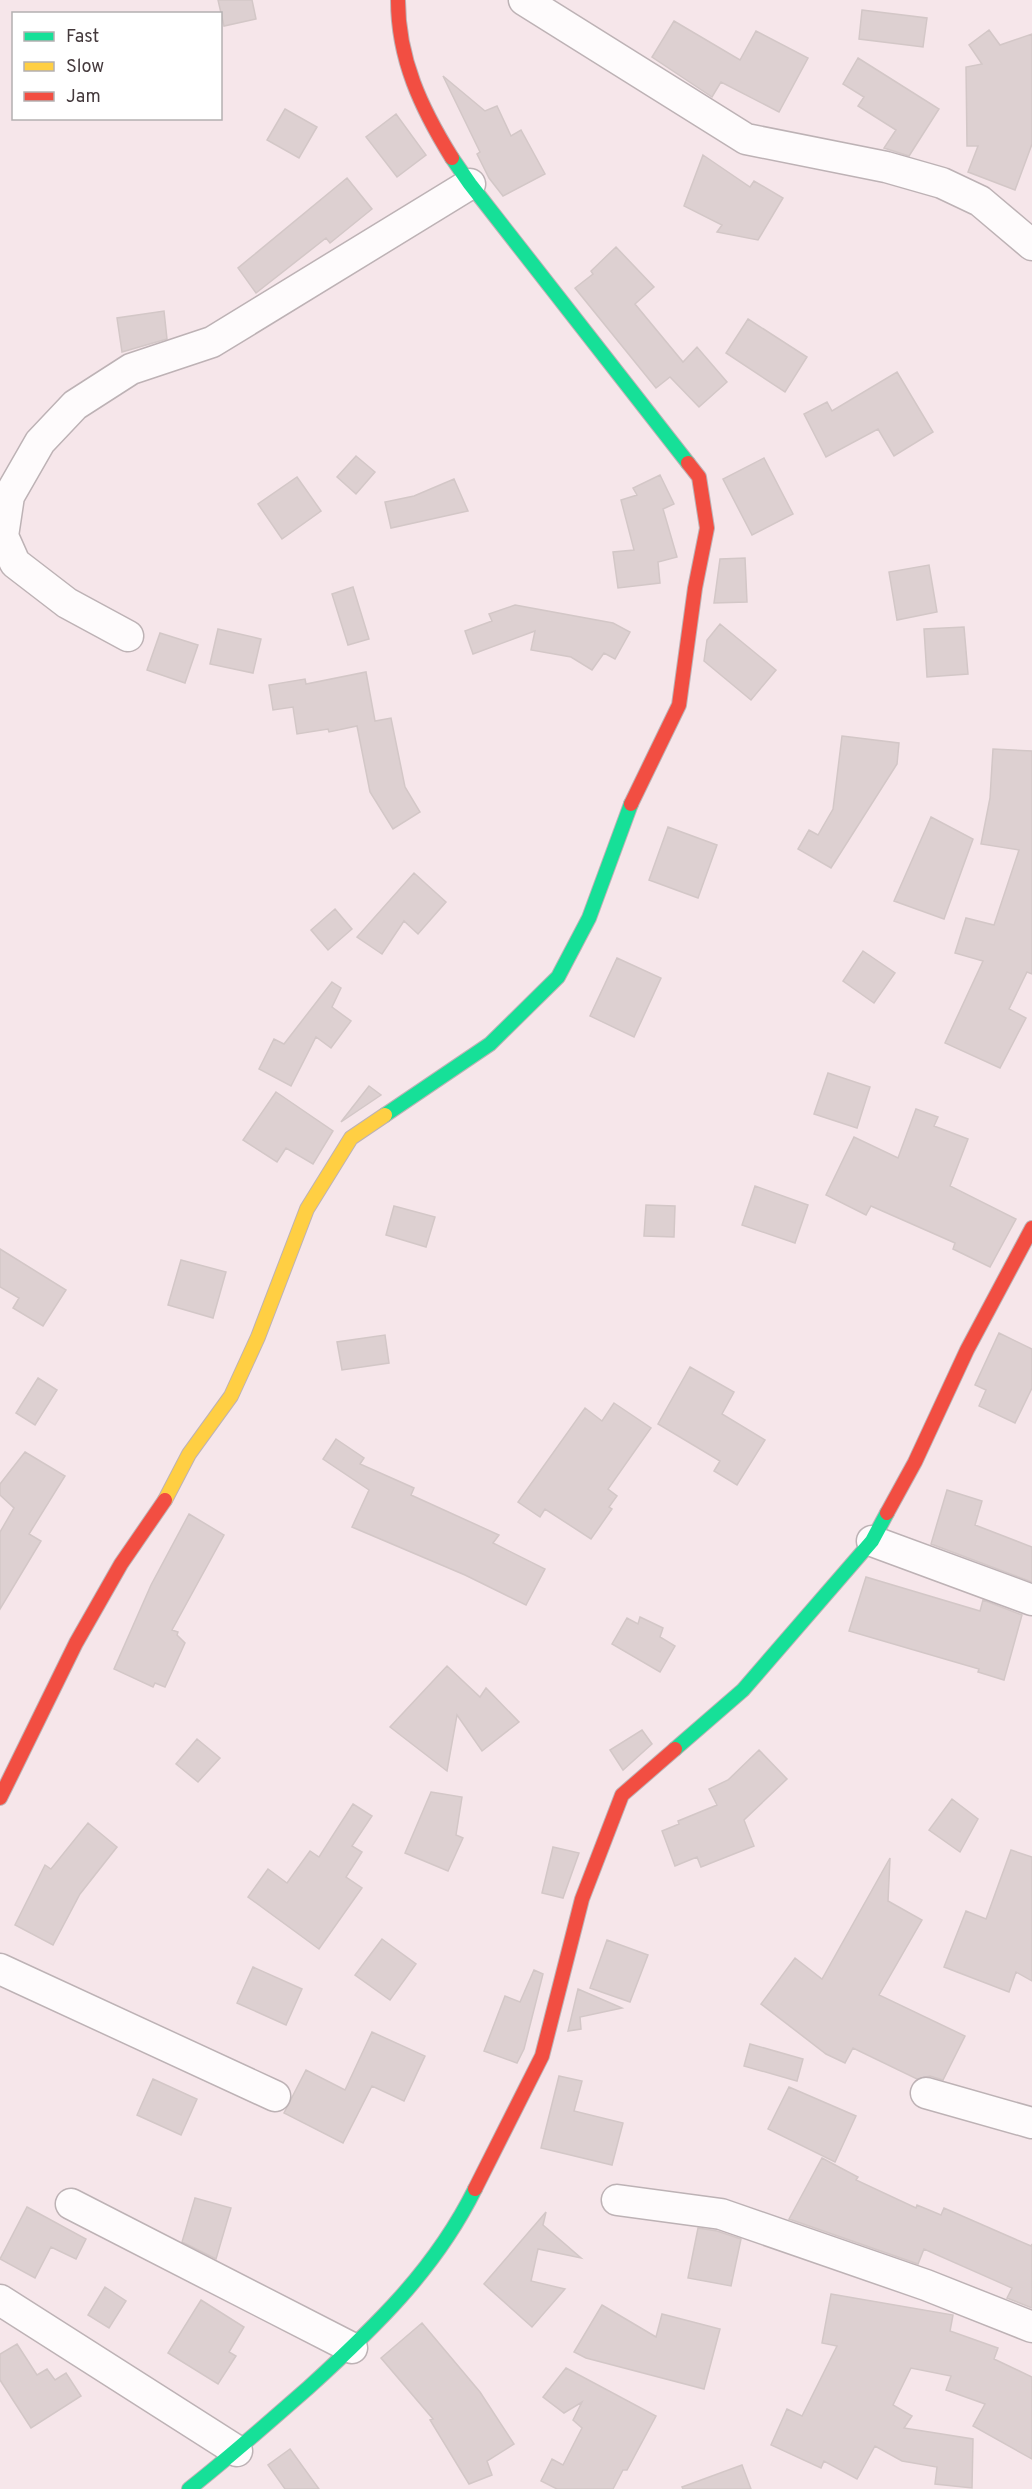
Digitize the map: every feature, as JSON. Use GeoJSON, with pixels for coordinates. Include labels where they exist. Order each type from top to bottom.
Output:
{"type":"FeatureCollection","features":[{"type":"Feature","properties":{"kind":"street"},"geometry":{"type":"LineString","coordinates":[[0,1798],[87,1623],[121,1564],[164,1502],[189,1454],[231,1396],[258,1337],[307,1209],[351,1138],[490,1044],[558,977],[589,918],[625,816],[679,705],[694,588],[707,528],[699,477],[470,184],[441,141],[413,84],[396,24],[398,0]]}},
{"type":"Feature","properties":{"kind":"street"},"geometry":{"type":"LineString","coordinates":[[524,0],[746,139],[886,167],[942,183],[980,201],[1032,245]]}},
{"type":"Feature","properties":{"kind":"street"},"geometry":{"type":"LineString","coordinates":[[128,636],[67,603],[15,563],[3,536],[9,496],[40,442],[75,405],[131,369],[212,342],[470,184]]}},
{"type":"Feature","properties":{"kind":"street"},"geometry":{"type":"LineString","coordinates":[[189,2489],[237,2451],[352,2348],[414,2285],[467,2206],[542,2056],[582,1899],[622,1795],[743,1690],[872,1541],[915,1462],[968,1350],[1032,1228]]}},
{"type":"Feature","properties":{"kind":"street"},"geometry":{"type":"LineString","coordinates":[[872,1541],[1032,1600]]}},
{"type":"Feature","properties":{"kind":"street"},"geometry":{"type":"LineString","coordinates":[[0,1970],[275,2096]]}},
{"type":"Feature","properties":{"kind":"street"},"geometry":{"type":"LineString","coordinates":[[926,2093],[1032,2122]]}},
{"type":"Feature","properties":{"kind":"street"},"geometry":{"type":"LineString","coordinates":[[617,2200],[721,2214],[926,2285],[1032,2327]]}},
{"type":"Feature","properties":{"kind":"street"},"geometry":{"type":"LineString","coordinates":[[71,2204],[352,2348]]}},
{"type":"Feature","properties":{"kind":"street"},"geometry":{"type":"LineString","coordinates":[[0,2300],[237,2451]]}},
{"type":"Feature","properties":{"kind":"building"},"geometry":{"type":"Polygon","coordinates":[[[218,0],[252,0],[256,19],[224,26],[218,0]]]}},
{"type":"Feature","properties":{"kind":"building"},"geometry":{"type":"Polygon","coordinates":[[[862,10],[927,18],[923,47],[859,39],[862,10]]]}},
{"type":"Feature","properties":{"kind":"building"},"geometry":{"type":"Polygon","coordinates":[[[674,21],[740,60],[756,31],[808,58],[779,112],[721,82],[712,97],[652,57],[674,21]]]}},
{"type":"Feature","properties":{"kind":"building"},"geometry":{"type":"Polygon","coordinates":[[[989,30],[1000,45],[1032,34],[1032,144],[1015,190],[968,172],[978,146],[967,146],[966,67],[982,64],[969,45],[989,30]]]}},
{"type":"Feature","properties":{"kind":"building"},"geometry":{"type":"Polygon","coordinates":[[[858,58],[939,109],[909,156],[884,148],[896,130],[858,106],[864,97],[843,84],[858,58]]]}},
{"type":"Feature","properties":{"kind":"building"},"geometry":{"type":"Polygon","coordinates":[[[443,76],[485,111],[497,106],[511,136],[521,130],[545,174],[503,196],[489,178],[477,154],[480,152],[443,76]]]}},
{"type":"Feature","properties":{"kind":"building"},"geometry":{"type":"Polygon","coordinates":[[[285,109],[317,127],[299,158],[267,140],[285,109]]]}},
{"type":"Feature","properties":{"kind":"building"},"geometry":{"type":"Polygon","coordinates":[[[396,114],[426,155],[397,177],[366,137],[396,114]]]}},
{"type":"Feature","properties":{"kind":"building"},"geometry":{"type":"Polygon","coordinates":[[[703,155],[750,187],[754,181],[783,198],[758,240],[717,232],[722,225],[684,206],[703,155]]]}},
{"type":"Feature","properties":{"kind":"building"},"geometry":{"type":"Polygon","coordinates":[[[347,178],[372,209],[330,243],[326,238],[256,293],[238,268],[347,178]]]}},
{"type":"Feature","properties":{"kind":"building"},"geometry":{"type":"Polygon","coordinates":[[[616,247],[654,287],[635,304],[683,362],[697,347],[727,382],[699,407],[670,377],[656,388],[575,288],[593,274],[591,271],[616,247]]]}},
{"type":"Feature","properties":{"kind":"building"},"geometry":{"type":"Polygon","coordinates":[[[164,311],[167,339],[122,352],[117,318],[164,311]]]}},
{"type":"Feature","properties":{"kind":"building"},"geometry":{"type":"Polygon","coordinates":[[[748,319],[807,357],[785,392],[726,353],[748,319]]]}},
{"type":"Feature","properties":{"kind":"building"},"geometry":{"type":"Polygon","coordinates":[[[897,372],[933,432],[894,456],[878,429],[826,457],[804,414],[827,402],[832,411],[897,372]]]}},
{"type":"Feature","properties":{"kind":"building"},"geometry":{"type":"Polygon","coordinates":[[[356,456],[375,472],[356,494],[337,477],[356,456]]]}},
{"type":"Feature","properties":{"kind":"building"},"geometry":{"type":"Polygon","coordinates":[[[764,458],[793,514],[752,535],[723,479],[764,458]]]}},
{"type":"Feature","properties":{"kind":"building"},"geometry":{"type":"Polygon","coordinates":[[[660,475],[674,504],[663,509],[677,557],[658,562],[660,583],[618,588],[613,552],[634,550],[621,500],[637,495],[633,488],[660,475]]]}},
{"type":"Feature","properties":{"kind":"building"},"geometry":{"type":"Polygon","coordinates":[[[297,477],[321,511],[282,539],[258,504],[297,477]]]}},
{"type":"Feature","properties":{"kind":"building"},"geometry":{"type":"Polygon","coordinates":[[[454,479],[468,511],[391,528],[385,502],[414,496],[454,479]]]}},
{"type":"Feature","properties":{"kind":"building"},"geometry":{"type":"Polygon","coordinates":[[[745,558],[747,602],[714,603],[720,559],[745,558]]]}},
{"type":"Feature","properties":{"kind":"building"},"geometry":{"type":"Polygon","coordinates":[[[929,565],[937,612],[897,620],[889,572],[929,565]]]}},
{"type":"Feature","properties":{"kind":"building"},"geometry":{"type":"Polygon","coordinates":[[[353,587],[369,639],[348,645],[332,594],[353,587]]]}},
{"type":"Feature","properties":{"kind":"building"},"geometry":{"type":"Polygon","coordinates":[[[515,605],[613,623],[630,632],[615,659],[604,653],[592,670],[571,657],[531,650],[535,631],[473,654],[465,631],[492,621],[489,614],[515,605]]]}},
{"type":"Feature","properties":{"kind":"building"},"geometry":{"type":"Polygon","coordinates":[[[720,624],[776,670],[751,700],[704,661],[707,640],[720,624]]]}},
{"type":"Feature","properties":{"kind":"building"},"geometry":{"type":"Polygon","coordinates":[[[964,627],[968,674],[927,677],[924,629],[964,627]]]}},
{"type":"Feature","properties":{"kind":"building"},"geometry":{"type":"Polygon","coordinates":[[[218,629],[261,639],[253,673],[210,664],[218,629]]]}},
{"type":"Feature","properties":{"kind":"building"},"geometry":{"type":"Polygon","coordinates":[[[160,633],[198,645],[185,683],[147,670],[160,633]]]}},
{"type":"Feature","properties":{"kind":"building"},"geometry":{"type":"Polygon","coordinates":[[[366,672],[375,721],[391,718],[405,787],[420,812],[393,829],[370,792],[357,726],[329,732],[328,729],[297,734],[293,707],[273,710],[269,685],[305,679],[306,684],[366,672]]]}},
{"type":"Feature","properties":{"kind":"building"},"geometry":{"type":"Polygon","coordinates":[[[842,736],[899,743],[897,764],[831,868],[798,849],[809,830],[818,835],[833,809],[842,736]]]}},
{"type":"Feature","properties":{"kind":"building"},"geometry":{"type":"Polygon","coordinates":[[[993,749],[1032,751],[1032,974],[1027,972],[1009,1009],[1026,1018],[1000,1068],[945,1043],[983,961],[955,953],[966,918],[994,925],[1019,850],[981,844],[990,798],[993,749]]]}},
{"type":"Feature","properties":{"kind":"building"},"geometry":{"type":"Polygon","coordinates":[[[931,817],[973,839],[944,919],[894,901],[931,817]]]}},
{"type":"Feature","properties":{"kind":"building"},"geometry":{"type":"Polygon","coordinates":[[[668,827],[717,845],[698,898],[649,880],[668,827]]]}},
{"type":"Feature","properties":{"kind":"building"},"geometry":{"type":"Polygon","coordinates":[[[414,873],[446,902],[418,934],[404,921],[382,954],[357,937],[414,873]]]}},
{"type":"Feature","properties":{"kind":"building"},"geometry":{"type":"Polygon","coordinates":[[[335,909],[352,929],[328,950],[311,930],[335,909]]]}},
{"type":"Feature","properties":{"kind":"building"},"geometry":{"type":"Polygon","coordinates":[[[863,951],[895,973],[874,1003],[843,981],[863,951]]]}},
{"type":"Feature","properties":{"kind":"building"},"geometry":{"type":"Polygon","coordinates":[[[617,958],[661,978],[634,1037],[590,1016],[617,958]]]}},
{"type":"Feature","properties":{"kind":"building"},"geometry":{"type":"Polygon","coordinates":[[[332,982],[341,988],[332,1007],[351,1021],[331,1048],[316,1037],[291,1086],[259,1069],[274,1039],[284,1044],[332,982]]]}},
{"type":"Feature","properties":{"kind":"building"},"geometry":{"type":"Polygon","coordinates":[[[828,1073],[870,1087],[857,1128],[814,1114],[828,1073]]]}},
{"type":"Feature","properties":{"kind":"building"},"geometry":{"type":"Polygon","coordinates":[[[369,1086],[381,1095],[341,1122],[344,1118],[369,1086]]]}},
{"type":"Feature","properties":{"kind":"building"},"geometry":{"type":"Polygon","coordinates":[[[276,1092],[333,1131],[313,1164],[286,1148],[277,1162],[243,1140],[276,1092]]]}},
{"type":"Feature","properties":{"kind":"building"},"geometry":{"type":"Polygon","coordinates":[[[916,1109],[938,1117],[934,1126],[968,1139],[950,1186],[1016,1219],[990,1267],[953,1249],[955,1243],[871,1206],[866,1215],[826,1195],[854,1137],[898,1158],[916,1109]]]}},
{"type":"Feature","properties":{"kind":"building"},"geometry":{"type":"Polygon","coordinates":[[[755,1186],[808,1205],[795,1243],[742,1225],[755,1186]]]}},
{"type":"Feature","properties":{"kind":"building"},"geometry":{"type":"Polygon","coordinates":[[[646,1205],[675,1206],[674,1237],[644,1236],[646,1205]]]}},
{"type":"Feature","properties":{"kind":"building"},"geometry":{"type":"Polygon","coordinates":[[[394,1206],[435,1217],[426,1247],[386,1235],[394,1206]]]}},
{"type":"Feature","properties":{"kind":"building"},"geometry":{"type":"Polygon","coordinates":[[[0,1249],[66,1290],[43,1326],[13,1308],[19,1298],[0,1287],[0,1249]]]}},
{"type":"Feature","properties":{"kind":"building"},"geometry":{"type":"Polygon","coordinates":[[[181,1260],[226,1272],[213,1318],[168,1305],[181,1260]]]}},
{"type":"Feature","properties":{"kind":"building"},"geometry":{"type":"Polygon","coordinates":[[[999,1333],[1032,1349],[1032,1388],[1015,1423],[979,1406],[986,1390],[975,1385],[999,1333]]]}},
{"type":"Feature","properties":{"kind":"building"},"geometry":{"type":"Polygon","coordinates":[[[385,1335],[389,1363],[342,1370],[337,1342],[385,1335]]]}},
{"type":"Feature","properties":{"kind":"building"},"geometry":{"type":"Polygon","coordinates":[[[690,1367],[734,1392],[722,1414],[765,1440],[737,1485],[714,1471],[720,1461],[658,1424],[690,1367]]]}},
{"type":"Feature","properties":{"kind":"building"},"geometry":{"type":"Polygon","coordinates":[[[38,1378],[57,1390],[35,1425],[16,1413],[38,1378]]]}},
{"type":"Feature","properties":{"kind":"building"},"geometry":{"type":"Polygon","coordinates":[[[614,1403],[651,1428],[608,1489],[617,1496],[609,1507],[612,1509],[591,1539],[545,1509],[540,1517],[518,1502],[585,1408],[602,1421],[614,1403]]]}},
{"type":"Feature","properties":{"kind":"building"},"geometry":{"type":"Polygon","coordinates":[[[336,1439],[364,1458],[360,1464],[414,1488],[411,1495],[499,1535],[493,1543],[545,1569],[526,1605],[465,1575],[352,1527],[369,1490],[323,1459],[336,1439]]]}},
{"type":"Feature","properties":{"kind":"building"},"geometry":{"type":"Polygon","coordinates":[[[25,1452],[65,1476],[29,1534],[41,1541],[0,1609],[0,1532],[14,1508],[0,1495],[0,1484],[25,1452]]]}},
{"type":"Feature","properties":{"kind":"building"},"geometry":{"type":"Polygon","coordinates":[[[947,1490],[982,1501],[975,1525],[1032,1547],[1032,1582],[931,1544],[947,1490]]]}},
{"type":"Feature","properties":{"kind":"building"},"geometry":{"type":"Polygon","coordinates":[[[189,1514],[224,1535],[172,1630],[178,1632],[177,1635],[185,1643],[165,1687],[155,1683],[153,1687],[114,1669],[151,1585],[189,1514]]]}},
{"type":"Feature","properties":{"kind":"building"},"geometry":{"type":"Polygon","coordinates":[[[866,1577],[980,1611],[983,1600],[1022,1615],[1004,1680],[978,1672],[979,1669],[849,1631],[866,1577]]]}},
{"type":"Feature","properties":{"kind":"building"},"geometry":{"type":"Polygon","coordinates":[[[640,1617],[663,1628],[660,1637],[675,1646],[660,1672],[612,1644],[627,1618],[638,1624],[640,1617]]]}},
{"type":"Feature","properties":{"kind":"building"},"geometry":{"type":"Polygon","coordinates":[[[447,1666],[480,1697],[486,1688],[519,1722],[482,1751],[457,1715],[447,1771],[390,1727],[447,1666]]]}},
{"type":"Feature","properties":{"kind":"building"},"geometry":{"type":"Polygon","coordinates":[[[642,1730],[652,1744],[623,1770],[610,1750],[642,1730]]]}},
{"type":"Feature","properties":{"kind":"building"},"geometry":{"type":"Polygon","coordinates":[[[197,1739],[220,1758],[198,1782],[176,1764],[197,1739]]]}},
{"type":"Feature","properties":{"kind":"building"},"geometry":{"type":"Polygon","coordinates":[[[759,1750],[787,1779],[744,1820],[754,1846],[701,1867],[697,1857],[675,1866],[662,1831],[679,1824],[678,1821],[717,1805],[709,1789],[728,1780],[759,1750]]]}},
{"type":"Feature","properties":{"kind":"building"},"geometry":{"type":"Polygon","coordinates":[[[431,1792],[462,1797],[456,1835],[463,1838],[448,1871],[405,1853],[431,1792]]]}},
{"type":"Feature","properties":{"kind":"building"},"geometry":{"type":"Polygon","coordinates":[[[952,1799],[978,1819],[960,1852],[929,1830],[952,1799]]]}},
{"type":"Feature","properties":{"kind":"building"},"geometry":{"type":"Polygon","coordinates":[[[353,1804],[372,1816],[352,1846],[362,1852],[346,1877],[362,1888],[319,1949],[248,1897],[268,1869],[287,1883],[310,1851],[319,1857],[353,1804]]]}},
{"type":"Feature","properties":{"kind":"building"},"geometry":{"type":"Polygon","coordinates":[[[88,1823],[117,1847],[80,1894],[53,1945],[15,1925],[45,1865],[51,1869],[88,1823]]]}},
{"type":"Feature","properties":{"kind":"building"},"geometry":{"type":"Polygon","coordinates":[[[553,1847],[579,1853],[563,1898],[542,1893],[553,1847]]]}},
{"type":"Feature","properties":{"kind":"building"},"geometry":{"type":"Polygon","coordinates":[[[1011,1850],[1032,1857],[1032,1981],[1016,1972],[1009,1992],[944,1967],[966,1911],[986,1919],[1011,1850]]]}},
{"type":"Feature","properties":{"kind":"building"},"geometry":{"type":"Polygon","coordinates":[[[890,1858],[888,1901],[922,1920],[879,1995],[965,2036],[943,2080],[930,2076],[917,2079],[853,2048],[845,2063],[826,2054],[761,2004],[795,1958],[822,1979],[890,1858]]]}},
{"type":"Feature","properties":{"kind":"building"},"geometry":{"type":"Polygon","coordinates":[[[382,1939],[416,1964],[390,2000],[355,1975],[382,1939]]]}},
{"type":"Feature","properties":{"kind":"building"},"geometry":{"type":"Polygon","coordinates":[[[607,1940],[648,1955],[630,2002],[590,1988],[607,1940]]]}},
{"type":"Feature","properties":{"kind":"building"},"geometry":{"type":"Polygon","coordinates":[[[253,1967],[302,1989],[286,2025],[237,2003],[253,1967]]]}},
{"type":"Feature","properties":{"kind":"building"},"geometry":{"type":"Polygon","coordinates":[[[534,1970],[543,1974],[524,2049],[517,2063],[484,2051],[505,1996],[520,2002],[534,1970]]]}},
{"type":"Feature","properties":{"kind":"building"},"geometry":{"type":"Polygon","coordinates":[[[578,1989],[622,2008],[580,2017],[581,2029],[568,2031],[578,1989]]]}},
{"type":"Feature","properties":{"kind":"building"},"geometry":{"type":"Polygon","coordinates":[[[372,2032],[425,2056],[404,2101],[372,2086],[343,2143],[284,2113],[306,2070],[345,2090],[372,2032]]]}},
{"type":"Feature","properties":{"kind":"building"},"geometry":{"type":"Polygon","coordinates":[[[750,2044],[803,2059],[797,2081],[744,2066],[750,2044]]]}},
{"type":"Feature","properties":{"kind":"building"},"geometry":{"type":"Polygon","coordinates":[[[559,2076],[582,2081],[574,2111],[623,2123],[612,2165],[541,2148],[559,2076]]]}},
{"type":"Feature","properties":{"kind":"building"},"geometry":{"type":"Polygon","coordinates":[[[153,2079],[197,2099],[181,2135],[137,2115],[153,2079]]]}},
{"type":"Feature","properties":{"kind":"building"},"geometry":{"type":"Polygon","coordinates":[[[789,2087],[856,2116],[835,2162],[768,2129],[789,2087]]]}},
{"type":"Feature","properties":{"kind":"building"},"geometry":{"type":"Polygon","coordinates":[[[822,2158],[858,2177],[856,2180],[916,2208],[917,2205],[941,2215],[944,2208],[1031,2246],[1032,2244],[1032,2308],[1007,2298],[1012,2288],[924,2249],[918,2264],[789,2219],[822,2158]]]}},
{"type":"Feature","properties":{"kind":"building"},"geometry":{"type":"Polygon","coordinates":[[[195,2198],[231,2208],[216,2259],[182,2242],[195,2198]]]}},
{"type":"Feature","properties":{"kind":"building"},"geometry":{"type":"Polygon","coordinates":[[[27,2207],[86,2239],[76,2259],[51,2247],[35,2278],[0,2259],[27,2207]]]}},
{"type":"Feature","properties":{"kind":"building"},"geometry":{"type":"Polygon","coordinates":[[[546,2212],[543,2225],[581,2258],[538,2249],[531,2281],[565,2289],[532,2327],[484,2284],[546,2212]]]}},
{"type":"Feature","properties":{"kind":"building"},"geometry":{"type":"Polygon","coordinates":[[[698,2228],[717,2231],[741,2239],[731,2286],[688,2278],[698,2228]]]}},
{"type":"Feature","properties":{"kind":"building"},"geometry":{"type":"Polygon","coordinates":[[[105,2287],[126,2301],[109,2328],[88,2315],[105,2287]]]}},
{"type":"Feature","properties":{"kind":"building"},"geometry":{"type":"Polygon","coordinates":[[[831,2294],[953,2315],[950,2331],[998,2348],[994,2359],[1032,2377],[1032,2459],[973,2426],[985,2404],[946,2390],[951,2376],[911,2368],[893,2405],[912,2416],[904,2428],[973,2439],[972,2488],[935,2484],[937,2467],[902,2461],[875,2446],[857,2479],[824,2461],[821,2468],[771,2445],[787,2409],[802,2416],[837,2346],[822,2343],[831,2294]]]}},
{"type":"Feature","properties":{"kind":"building"},"geometry":{"type":"Polygon","coordinates":[[[201,2300],[244,2327],[229,2352],[236,2356],[218,2384],[168,2353],[201,2300]]]}},
{"type":"Feature","properties":{"kind":"building"},"geometry":{"type":"Polygon","coordinates":[[[602,2305],[656,2337],[662,2314],[720,2329],[704,2389],[586,2358],[574,2352],[602,2305]]]}},
{"type":"Feature","properties":{"kind":"building"},"geometry":{"type":"Polygon","coordinates":[[[422,2323],[480,2392],[514,2444],[487,2461],[492,2475],[469,2484],[430,2420],[433,2419],[381,2358],[422,2323]]]}},
{"type":"Feature","properties":{"kind":"building"},"geometry":{"type":"Polygon","coordinates":[[[17,2344],[37,2375],[47,2369],[55,2380],[66,2373],[81,2396],[31,2428],[0,2380],[0,2354],[17,2344]]]}},
{"type":"Feature","properties":{"kind":"building"},"geometry":{"type":"Polygon","coordinates":[[[566,2368],[656,2416],[627,2470],[623,2470],[613,2489],[557,2489],[541,2481],[552,2459],[563,2465],[582,2428],[573,2420],[582,2402],[564,2413],[543,2397],[566,2368]]]}},
{"type":"Feature","properties":{"kind":"building"},"geometry":{"type":"Polygon","coordinates":[[[290,2449],[319,2489],[285,2489],[268,2465],[290,2449]]]}},
{"type":"Feature","properties":{"kind":"building"},"geometry":{"type":"Polygon","coordinates":[[[742,2465],[751,2489],[683,2489],[682,2487],[742,2465]]]}},
{"type":"Feature","properties":{"kind":"traffic: fast"},"geometry":{"type":"LineString","coordinates":[[452,158],[688,463]]}},
{"type":"Feature","properties":{"kind":"traffic: fast"},"geometry":{"type":"LineString","coordinates":[[385,1115],[490,1044],[558,977],[589,918],[631,804]]}},
{"type":"Feature","properties":{"kind":"traffic: fast"},"geometry":{"type":"LineString","coordinates":[[675,1749],[743,1690],[872,1541],[887,1513]]}},
{"type":"Feature","properties":{"kind":"traffic: fast"},"geometry":{"type":"LineString","coordinates":[[189,2489],[308,2388],[379,2320],[422,2272],[459,2218],[475,2189]]}},
{"type":"Feature","properties":{"kind":"traffic: slow"},"geometry":{"type":"LineString","coordinates":[[165,1500],[189,1454],[231,1396],[258,1337],[307,1209],[351,1138],[385,1115]]}},
{"type":"Feature","properties":{"kind":"traffic: jam"},"geometry":{"type":"LineString","coordinates":[[398,0],[402,43],[413,82],[430,121],[452,158]]}},
{"type":"Feature","properties":{"kind":"traffic: jam"},"geometry":{"type":"LineString","coordinates":[[631,804],[679,705],[695,588],[707,528],[699,477],[688,463]]}},
{"type":"Feature","properties":{"kind":"traffic: jam"},"geometry":{"type":"LineString","coordinates":[[887,1513],[915,1462],[967,1350],[1032,1228]]}},
{"type":"Feature","properties":{"kind":"traffic: jam"},"geometry":{"type":"LineString","coordinates":[[0,1798],[76,1643],[121,1564],[165,1500]]}},
{"type":"Feature","properties":{"kind":"traffic: jam"},"geometry":{"type":"LineString","coordinates":[[475,2189],[542,2056],[582,1899],[622,1795],[675,1749]]}}]}
